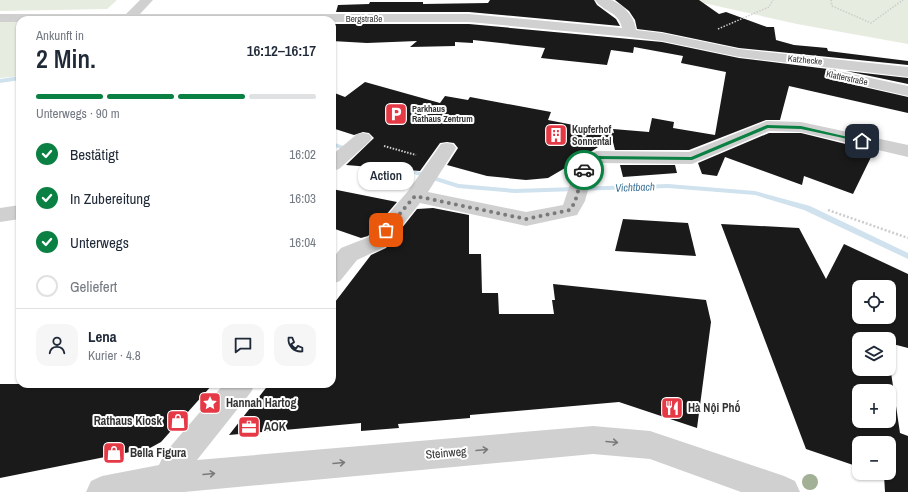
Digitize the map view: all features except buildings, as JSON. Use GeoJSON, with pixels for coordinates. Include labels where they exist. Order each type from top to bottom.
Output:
{"type":"FeatureCollection","features":[{"type":"Feature","properties":{"kind":"street"},"geometry":{"type":"LineString","coordinates":[[0,11],[132,15],[147,0]]}},
{"type":"Feature","properties":{"kind":"street"},"geometry":{"type":"LineString","coordinates":[[601,0],[611,5],[626,18],[630,26],[629,33]]}},
{"type":"Feature","properties":{"kind":"street","name":"Bergstraße"},"geometry":{"type":"LineString","coordinates":[[88,16],[141,16]]}},
{"type":"Feature","properties":{"kind":"street","name":"Bergstraße"},"geometry":{"type":"LineString","coordinates":[[0,18],[16,18]]}},
{"type":"Feature","properties":{"kind":"street","name":"Bergstraße"},"geometry":{"type":"LineString","coordinates":[[336,19],[469,18],[629,33],[702,45]]}},
{"type":"Feature","properties":{"kind":"street","name":"Katzhecke"},"geometry":{"type":"LineString","coordinates":[[702,45],[739,53],[908,72]]}},
{"type":"Feature","properties":{"kind":"street","name":"Klatterstraße"},"geometry":{"type":"LineString","coordinates":[[739,53],[795,67],[908,91]]}},
{"type":"Feature","properties":{"kind":"street"},"geometry":{"type":"LineString","coordinates":[[417,192],[526,219],[570,210],[575,202],[581,177],[589,160],[597,157],[692,158],[767,126],[801,127],[908,151]]}},
{"type":"Feature","properties":{"kind":"street"},"geometry":{"type":"LineString","coordinates":[[336,160],[361,140]]}},
{"type":"Feature","properties":{"kind":"street"},"geometry":{"type":"LineString","coordinates":[[336,264],[341,251],[377,242],[417,192],[428,159],[447,148]]}},
{"type":"Feature","properties":{"kind":"street"},"geometry":{"type":"LineString","coordinates":[[0,215],[16,213]]}},
{"type":"Feature","properties":{"kind":"street"},"geometry":{"type":"LineString","coordinates":[[169,478],[175,464],[238,388]]}},
{"type":"Feature","properties":{"kind":"street","name":"Steinweg"},"geometry":{"type":"LineString","coordinates":[[102,492],[169,478],[593,440],[650,445],[772,490]]}},
{"type":"Feature","properties":{"kind":"path"},"geometry":{"type":"LineString","coordinates":[[714,29],[720,28],[769,7],[773,0]]}},
{"type":"Feature","properties":{"kind":"path"},"geometry":{"type":"LineString","coordinates":[[831,0],[832,6],[871,23],[903,0]]}},
{"type":"Feature","properties":{"kind":"path"},"geometry":{"type":"LineString","coordinates":[[361,140],[428,159]]}},
{"type":"Feature","properties":{"kind":"path"},"geometry":{"type":"LineString","coordinates":[[828,210],[908,238]]}},
{"type":"Feature","properties":{"kind":"shaded area"},"geometry":{"type":"Polygon","coordinates":[[[0,0],[117,0],[107,9],[0,11],[0,0]]]}},
{"type":"Feature","properties":{"kind":"shaded area"},"geometry":{"type":"Polygon","coordinates":[[[690,0],[908,0],[908,44],[797,24],[690,0]]]}},
{"type":"Feature","properties":{"kind":"shaded area"},"geometry":{"type":"Polygon","coordinates":[[[0,21],[16,21],[16,76],[0,78],[0,21]]]}},
{"type":"Feature","properties":{"kind":"waterway","name":"Vichtbach"},"geometry":{"type":"LineString","coordinates":[[0,81],[16,79]]}},
{"type":"Feature","properties":{"kind":"waterway","name":"Vichtbach"},"geometry":{"type":"LineString","coordinates":[[336,145],[350,150]]}},
{"type":"Feature","properties":{"kind":"waterway","name":"Vichtbach"},"geometry":{"type":"LineString","coordinates":[[397,167],[458,186],[515,191],[668,186],[755,193],[807,208],[908,256]]}},
{"type":"Feature","properties":{"kind":"way so far"},"geometry":{"type":"LineString","coordinates":[[386,230],[415,196],[526,219],[570,210],[575,202],[584,170]]}},
{"type":"Feature","properties":{"kind":"place","name":"Parkhaus Rathaus Zentrum"},"geometry":{"type":"Point","coordinates":[396,114]}},
{"type":"Feature","properties":{"kind":"place","name":"Kupferhof Sonnental"},"geometry":{"type":"Point","coordinates":[556,135]}},
{"type":"Feature","properties":{"kind":"place","name":"Action"},"geometry":{"type":"Point","coordinates":[386,230]}},
{"type":"Feature","properties":{"kind":"place","name":"Hannah Hartog"},"geometry":{"type":"Point","coordinates":[210,403]}},
{"type":"Feature","properties":{"kind":"place","name":"Hà Nội Phố"},"geometry":{"type":"Point","coordinates":[672,408]}},
{"type":"Feature","properties":{"kind":"place","name":"Rathaus Kiosk"},"geometry":{"type":"Point","coordinates":[178,421]}},
{"type":"Feature","properties":{"kind":"place","name":"AOK"},"geometry":{"type":"Point","coordinates":[249,427]}},
{"type":"Feature","properties":{"kind":"place","name":"Bella Figura"},"geometry":{"type":"Point","coordinates":[114,453]}},
{"type":"Feature","properties":{"kind":"route"},"geometry":{"type":"LineString","coordinates":[[584,170],[589,160],[597,157],[652,159],[692,158],[767,126],[801,127],[862,141]]}}]}
